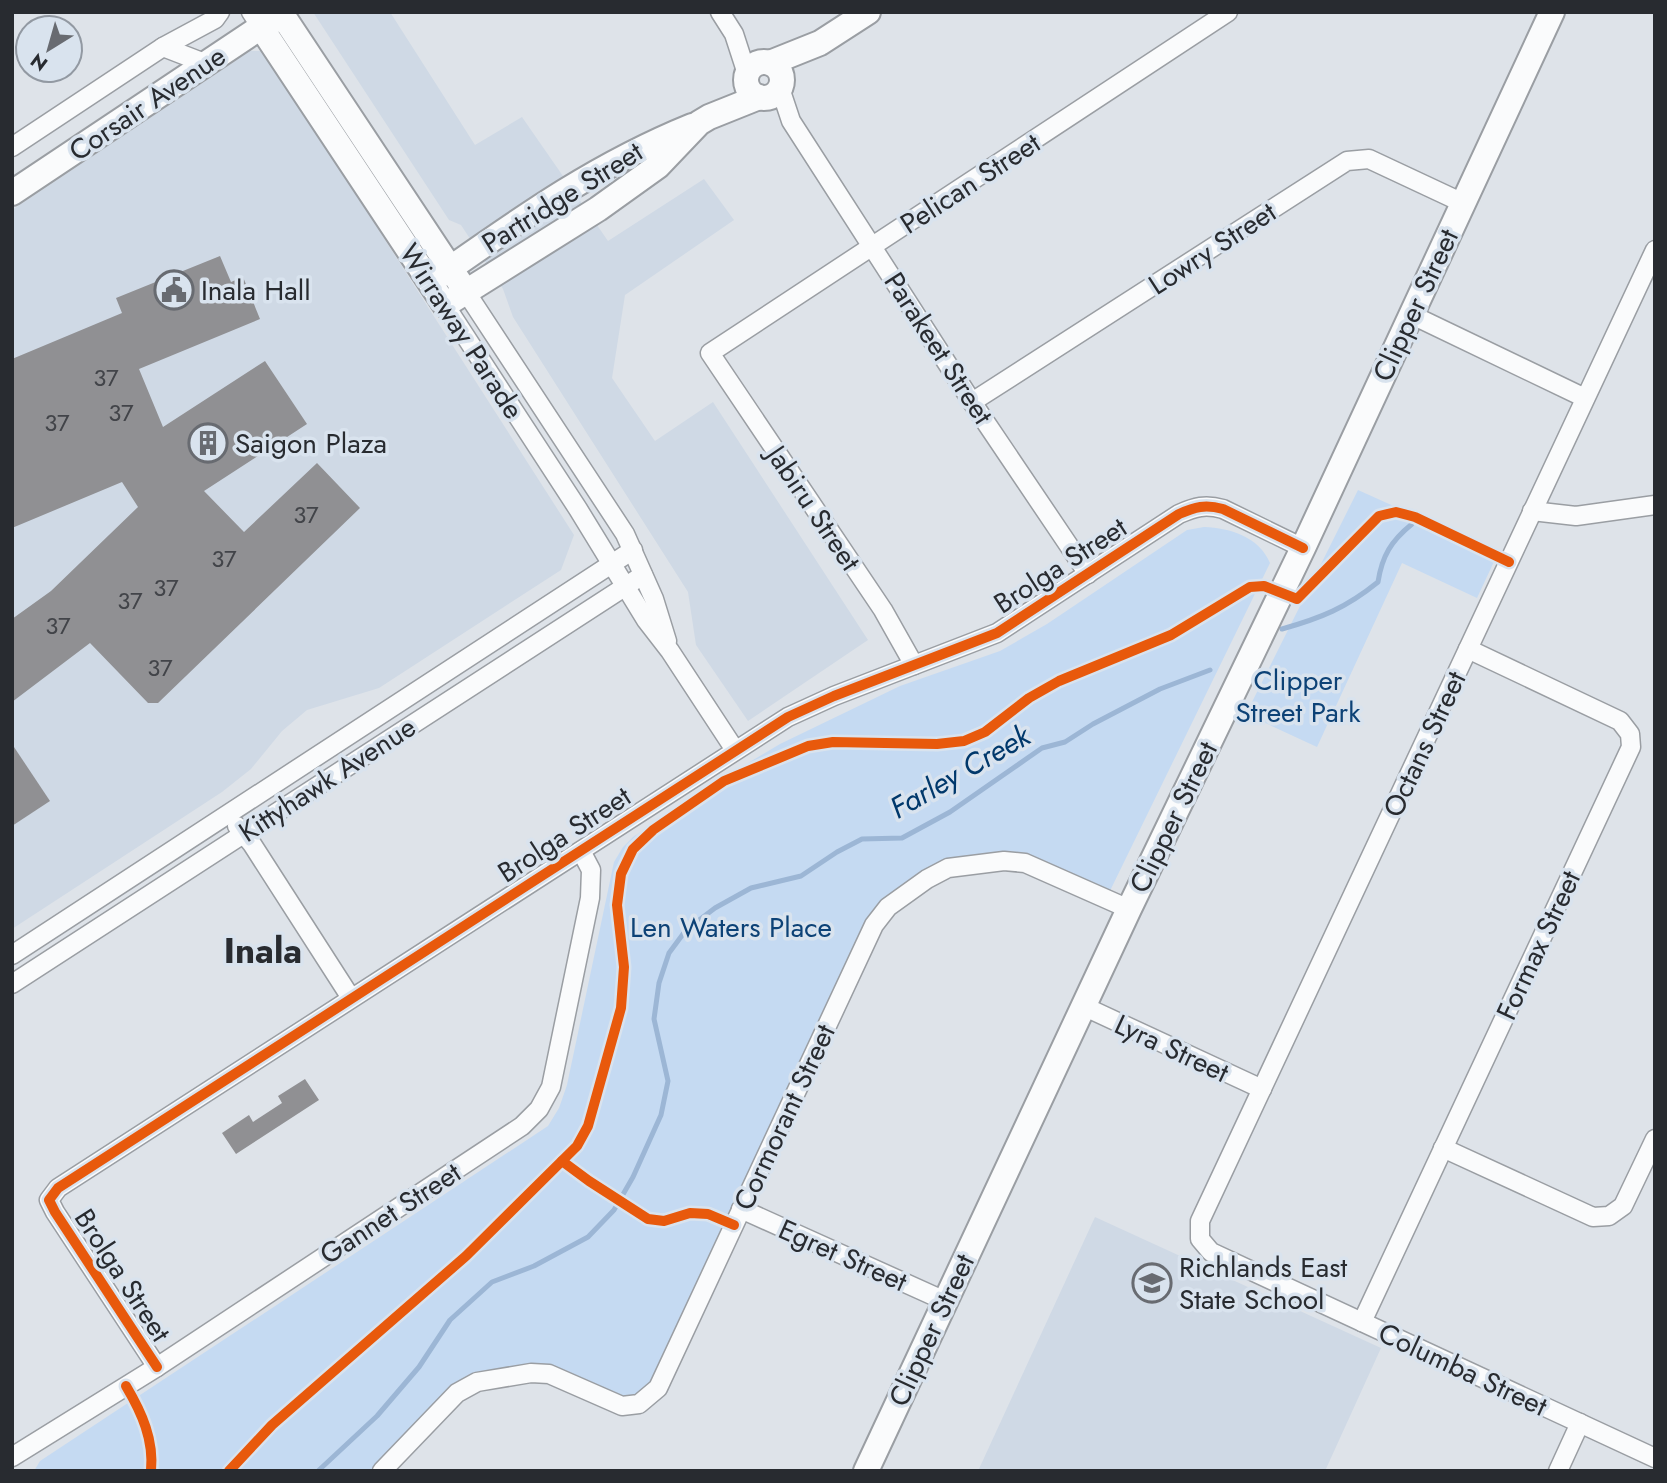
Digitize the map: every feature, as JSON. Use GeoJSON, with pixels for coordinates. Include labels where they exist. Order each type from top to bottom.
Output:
{"type":"FeatureCollection","features":[{"type":"Feature","properties":{"kind":"street"},"geometry":{"type":"LineString","coordinates":[[12,147],[163,47],[215,19],[220,12]]}},
{"type":"Feature","properties":{"kind":"street","name":"Parakeet Street"},"geometry":{"type":"LineString","coordinates":[[720,12],[972,401],[1088,573]]}},
{"type":"Feature","properties":{"kind":"street","name":"Partridge Street"},"geometry":{"type":"LineString","coordinates":[[430,283],[536,208],[593,173],[707,118],[868,12]]}},
{"type":"Feature","properties":{"kind":"street","name":"Pelican Street"},"geometry":{"type":"LineString","coordinates":[[710,353],[1228,12]]}},
{"type":"Feature","properties":{"kind":"street","name":"Clipper Street"},"geometry":{"type":"LineString","coordinates":[[866,1471],[1083,1006],[1303,548],[1552,12]]}},
{"type":"Feature","properties":{"kind":"street","name":"Corsair Avenue"},"geometry":{"type":"LineString","coordinates":[[12,193],[207,64],[269,17]]}},
{"type":"Feature","properties":{"kind":"street","name":"Wirraway Parade"},"geometry":{"type":"LineString","coordinates":[[269,17],[451,268],[625,534],[659,612],[670,651]]}},
{"type":"Feature","properties":{"kind":"street","name":"Wirraway Parade"},"geometry":{"type":"LineString","coordinates":[[269,17],[430,283],[612,563],[646,620],[670,651],[735,750]]}},
{"type":"Feature","properties":{"kind":"street"},"geometry":{"type":"LineString","coordinates":[[163,47],[207,64]]}},
{"type":"Feature","properties":{"kind":"street","name":"Partridge Street"},"geometry":{"type":"LineString","coordinates":[[445,305],[598,209],[658,166],[707,118]]}},
{"type":"Feature","properties":{"kind":"street","name":"Lowry Street"},"geometry":{"type":"LineString","coordinates":[[972,401],[1347,161],[1369,159],[1463,203]]}},
{"type":"Feature","properties":{"kind":"street","name":"Octans Street"},"geometry":{"type":"LineString","coordinates":[[1200,1239],[1200,1221],[1654,253]]}},
{"type":"Feature","properties":{"kind":"street"},"geometry":{"type":"LineString","coordinates":[[1410,314],[1585,398]]}},
{"type":"Feature","properties":{"kind":"street","name":"Jabiru Street"},"geometry":{"type":"LineString","coordinates":[[710,353],[883,610],[914,665]]}},
{"type":"Feature","properties":{"kind":"street","name":"Brolga Street"},"geometry":{"type":"LineString","coordinates":[[157,1367],[55,1212],[49,1200],[58,1188],[796,713],[997,633],[1179,514],[1199,506],[1211,505],[1303,548]]}},
{"type":"Feature","properties":{"kind":"street"},"geometry":{"type":"LineString","coordinates":[[1532,511],[1576,516],[1655,505]]}},
{"type":"Feature","properties":{"kind":"street","name":"Kittyhawk Avenue"},"geometry":{"type":"LineString","coordinates":[[12,955],[633,550]]}},
{"type":"Feature","properties":{"kind":"street","name":"Kittyhawk Avenue"},"geometry":{"type":"LineString","coordinates":[[12,984],[643,575]]}},
{"type":"Feature","properties":{"kind":"street","name":"Formax Street"},"geometry":{"type":"LineString","coordinates":[[1362,1322],[1631,747],[1630,734],[1620,721],[1468,649]]}},
{"type":"Feature","properties":{"kind":"street"},"geometry":{"type":"LineString","coordinates":[[226,816],[244,834],[351,998]]}},
{"type":"Feature","properties":{"kind":"street","name":"Gannet Street"},"geometry":{"type":"LineString","coordinates":[[12,1457],[157,1367],[522,1126],[539,1109],[551,1087],[590,898],[591,870],[581,851]]}},
{"type":"Feature","properties":{"kind":"street","name":"Cormorant Street"},"geometry":{"type":"LineString","coordinates":[[382,1471],[457,1393],[477,1382],[531,1373],[549,1374],[622,1406],[639,1404],[658,1388],[874,925],[888,907],[948,867],[1004,861],[1025,863],[1129,909]]}},
{"type":"Feature","properties":{"kind":"street","name":"Lyra Street"},"geometry":{"type":"LineString","coordinates":[[1083,1006],[1262,1089]]}},
{"type":"Feature","properties":{"kind":"street"},"geometry":{"type":"LineString","coordinates":[[1443,1148],[1593,1217],[1609,1216],[1623,1206],[1655,1139]]}},
{"type":"Feature","properties":{"kind":"street","name":"Egret Street"},"geometry":{"type":"LineString","coordinates":[[741,1209],[945,1301]]}},
{"type":"Feature","properties":{"kind":"street","name":"Columba Street"},"geometry":{"type":"LineString","coordinates":[[1200,1239],[1211,1252],[1655,1458]]}},
{"type":"Feature","properties":{"kind":"street"},"geometry":{"type":"LineString","coordinates":[[1558,1471],[1580,1423]]}},
{"type":"Feature","properties":{"kind":"shaded area"},"geometry":{"type":"Polygon","coordinates":[[[313,12],[390,12],[475,145],[522,117],[608,241],[704,179],[734,220],[625,295],[612,378],[655,441],[713,402],[868,640],[748,721],[696,645],[688,592],[513,317],[503,289],[461,225],[449,220],[313,12]]]}},
{"type":"Feature","properties":{"kind":"shaded area"},"geometry":{"type":"Polygon","coordinates":[[[250,51],[264,51],[574,535],[561,570],[379,688],[307,710],[282,731],[251,769],[222,792],[12,929],[12,210],[250,51]]]}},
{"type":"Feature","properties":{"kind":"shaded area","name":"Richlands East State School"},"geometry":{"type":"Polygon","coordinates":[[[1095,1217],[1381,1348],[1325,1471],[978,1471],[1095,1217]]]}},
{"type":"Feature","properties":{"kind":"green space","name":"Clipper Street Park"},"geometry":{"type":"Polygon","coordinates":[[[1358,490],[1498,553],[1477,598],[1402,563],[1317,747],[1246,714],[1358,490]]]}},
{"type":"Feature","properties":{"kind":"green space","name":"Len Waters Place"},"geometry":{"type":"Polygon","coordinates":[[[1204,527],[1224,529],[1251,540],[1270,563],[1106,899],[1025,863],[948,868],[888,907],[658,1388],[639,1404],[549,1374],[477,1382],[382,1471],[34,1471],[40,1461],[548,1126],[559,1108],[567,1085],[614,862],[633,837],[711,785],[780,744],[900,686],[1000,651],[1047,624],[1187,530],[1204,527]]]}},
{"type":"Feature","properties":{"kind":"building"},"geometry":{"type":"Polygon","coordinates":[[[220,256],[231,282],[243,277],[260,319],[139,369],[163,427],[265,361],[307,424],[204,491],[244,532],[317,463],[360,508],[158,703],[148,703],[90,643],[12,702],[12,619],[51,591],[138,507],[122,482],[12,528],[12,359],[122,313],[116,298],[220,256]]]}},
{"type":"Feature","properties":{"kind":"building"},"geometry":{"type":"Polygon","coordinates":[[[12,744],[50,801],[12,826],[12,744]]]}},
{"type":"Feature","properties":{"kind":"building"},"geometry":{"type":"Polygon","coordinates":[[[305,1079],[319,1100],[236,1154],[222,1133],[249,1115],[253,1122],[282,1103],[278,1096],[305,1079]]]}},
{"type":"Feature","properties":{"kind":"waterway","name":"Farley Creek"},"geometry":{"type":"LineString","coordinates":[[1282,629],[1333,611],[1378,582],[1389,550],[1412,524]]}},
{"type":"Feature","properties":{"kind":"waterway","name":"Farley Creek"},"geometry":{"type":"LineString","coordinates":[[318,1471],[377,1416],[419,1367],[450,1320],[492,1282],[534,1266],[588,1237],[614,1210],[633,1177],[661,1115],[668,1081],[654,1019],[659,983],[669,953],[686,930],[715,908],[751,888],[801,876],[862,839],[902,838],[950,812],[1042,748],[1065,742],[1160,689],[1210,670]]}},
{"type":"Feature","properties":{"kind":"cycle path"},"geometry":{"type":"LineString","coordinates":[[157,1367],[55,1212],[49,1200],[58,1188],[788,717],[834,696],[997,633],[1179,514],[1200,507],[1223,509],[1303,548]]}},
{"type":"Feature","properties":{"kind":"cycle path"},"geometry":{"type":"LineString","coordinates":[[229,1471],[272,1425],[466,1256],[577,1146],[588,1126],[621,1008],[624,967],[617,905],[621,874],[633,849],[653,830],[724,781],[808,746],[833,742],[937,744],[964,741],[985,732],[1029,698],[1059,681],[1171,635],[1250,587],[1264,586],[1297,599],[1379,516],[1396,512],[1415,517],[1509,562]]}},
{"type":"Feature","properties":{"kind":"cycle path"},"geometry":{"type":"LineString","coordinates":[[562,1161],[648,1219],[664,1221],[690,1213],[708,1214],[734,1225]]}},
{"type":"Feature","properties":{"kind":"cycle path"},"geometry":{"type":"LineString","coordinates":[[126,1386],[146,1427],[151,1448],[151,1471]]}},
{"type":"Feature","properties":{"kind":"place","name":"Inala Hall"},"geometry":{"type":"Point","coordinates":[174,290]}},
{"type":"Feature","properties":{"kind":"place","name":"Saigon Plaza"},"geometry":{"type":"Point","coordinates":[208,443]}},
{"type":"Feature","properties":{"kind":"place","name":"Richlands East State School"},"geometry":{"type":"Point","coordinates":[1152,1283]}},
{"type":"Feature","properties":{"kind":"district","name":"Inala"},"geometry":{"type":"Point","coordinates":[263,951]}}]}
